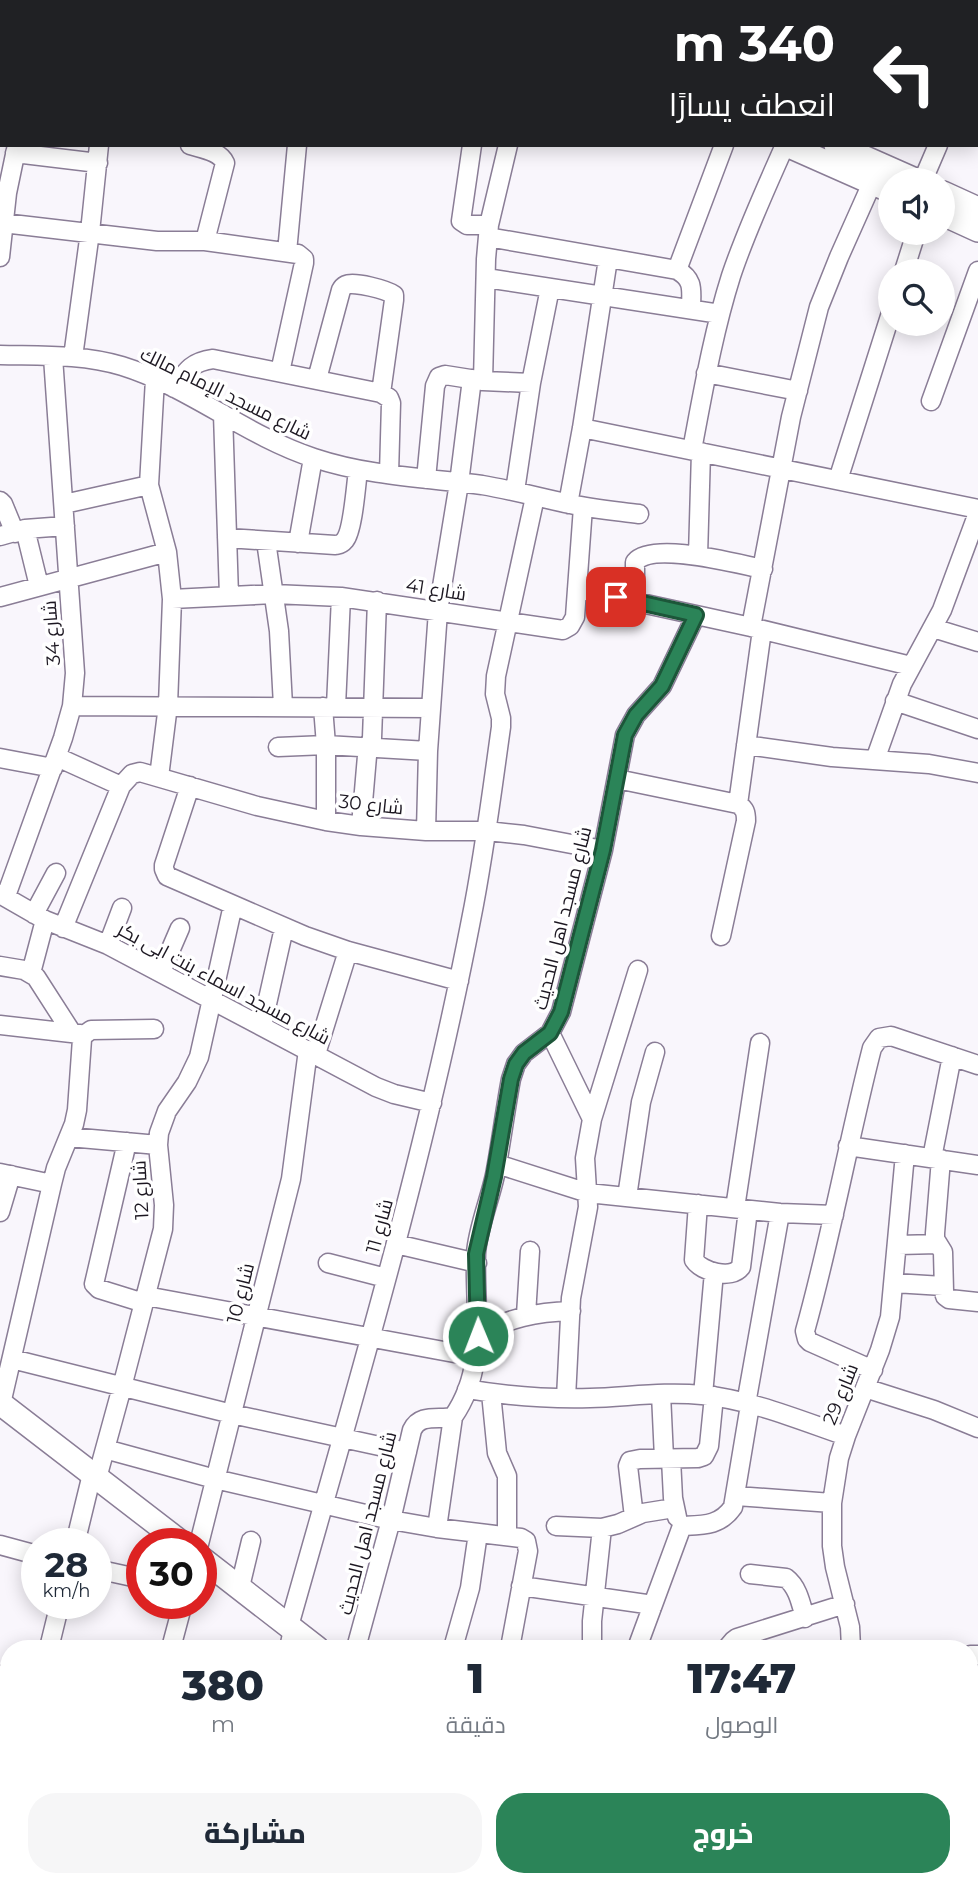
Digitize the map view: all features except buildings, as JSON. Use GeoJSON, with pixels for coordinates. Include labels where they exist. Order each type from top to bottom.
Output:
{"type":"FeatureCollection","features":[{"type":"Feature","properties":{"kind":"street"},"geometry":{"type":"LineString","coordinates":[[196,147],[219,155],[225,163],[205,241]]}},
{"type":"Feature","properties":{"kind":"street"},"geometry":{"type":"LineString","coordinates":[[287,252],[297,147]]}},
{"type":"Feature","properties":{"kind":"street"},"geometry":{"type":"LineString","coordinates":[[472,147],[461,221],[488,231],[608,259],[677,270],[688,277],[691,283],[691,309]]}},
{"type":"Feature","properties":{"kind":"street"},"geometry":{"type":"LineString","coordinates":[[426,831],[428,751],[438,611],[477,380],[488,231],[509,147]]}},
{"type":"Feature","properties":{"kind":"street"},"geometry":{"type":"LineString","coordinates":[[677,270],[723,147]]}},
{"type":"Feature","properties":{"kind":"street"},"geometry":{"type":"LineString","coordinates":[[698,556],[697,451],[706,373],[720,314],[747,234],[785,147]]}},
{"type":"Feature","properties":{"kind":"street"},"geometry":{"type":"LineString","coordinates":[[791,147],[878,186]]}},
{"type":"Feature","properties":{"kind":"street"},"geometry":{"type":"LineString","coordinates":[[841,147],[888,168]]}},
{"type":"Feature","properties":{"kind":"street"},"geometry":{"type":"LineString","coordinates":[[928,168],[937,147]]}},
{"type":"Feature","properties":{"kind":"street"},"geometry":{"type":"LineString","coordinates":[[73,357],[90,232],[98,154],[16,149],[1,240],[90,232],[157,241],[205,241],[301,256],[304,263],[280,372]]}},
{"type":"Feature","properties":{"kind":"street"},"geometry":{"type":"LineString","coordinates":[[738,804],[763,569],[798,391],[827,284],[878,192]]}},
{"type":"Feature","properties":{"kind":"street"},"geometry":{"type":"LineString","coordinates":[[955,196],[976,202]]}},
{"type":"Feature","properties":{"kind":"street"},"geometry":{"type":"LineString","coordinates":[[955,219],[978,230]]}},
{"type":"Feature","properties":{"kind":"street","name":"شارع 41"},"geometry":{"type":"LineString","coordinates":[[172,599],[274,594],[341,597],[509,623],[567,629],[575,617],[576,505],[582,428],[608,259]]}},
{"type":"Feature","properties":{"kind":"street"},"geometry":{"type":"LineString","coordinates":[[930,401],[978,271]]}},
{"type":"Feature","properties":{"kind":"street"},"geometry":{"type":"LineString","coordinates":[[486,278],[720,314]]}},
{"type":"Feature","properties":{"kind":"street"},"geometry":{"type":"LineString","coordinates":[[317,379],[341,290],[353,284],[387,290],[394,295],[394,300],[381,393]]}},
{"type":"Feature","properties":{"kind":"street"},"geometry":{"type":"LineString","coordinates":[[515,491],[531,383],[550,288]]}},
{"type":"Feature","properties":{"kind":"street"},"geometry":{"type":"LineString","coordinates":[[838,480],[884,336]]}},
{"type":"Feature","properties":{"kind":"street","name":"شارع مسجد الإمام مالك"},"geometry":{"type":"LineString","coordinates":[[0,355],[73,357],[121,366],[174,388],[275,442],[313,458],[358,470],[515,491],[576,505],[639,514]]}},
{"type":"Feature","properties":{"kind":"street","name":"شارع 34"},"geometry":{"type":"LineString","coordinates":[[2,896],[55,762],[72,706],[75,673],[53,356]]}},
{"type":"Feature","properties":{"kind":"street"},"geometry":{"type":"LineString","coordinates":[[174,388],[189,368],[204,360],[223,360],[381,393],[389,398],[391,403],[389,474]]}},
{"type":"Feature","properties":{"kind":"street"},"geometry":{"type":"LineString","coordinates":[[706,373],[798,391]]}},
{"type":"Feature","properties":{"kind":"street"},"geometry":{"type":"LineString","coordinates":[[426,479],[436,381],[439,377],[445,375],[531,383]]}},
{"type":"Feature","properties":{"kind":"street"},"geometry":{"type":"LineString","coordinates":[[155,379],[149,485],[167,552],[172,599],[168,705],[159,777]]}},
{"type":"Feature","properties":{"kind":"street"},"geometry":{"type":"LineString","coordinates":[[222,414],[229,596]]}},
{"type":"Feature","properties":{"kind":"street"},"geometry":{"type":"LineString","coordinates":[[582,428],[838,480],[977,520],[950,591],[895,701],[876,760]]}},
{"type":"Feature","properties":{"kind":"street"},"geometry":{"type":"LineString","coordinates":[[298,543],[313,458]]}},
{"type":"Feature","properties":{"kind":"street"},"geometry":{"type":"LineString","coordinates":[[228,538],[340,544],[345,541],[349,531],[358,470]]}},
{"type":"Feature","properties":{"kind":"street"},"geometry":{"type":"LineString","coordinates":[[64,504],[149,485]]}},
{"type":"Feature","properties":{"kind":"street","name":"شارع 11"},"geometry":{"type":"LineString","coordinates":[[290,1635],[323,1504],[396,1244],[432,1103],[459,981],[487,831],[501,727],[495,685],[535,497]]}},
{"type":"Feature","properties":{"kind":"street"},"geometry":{"type":"LineString","coordinates":[[0,502],[39,586]]}},
{"type":"Feature","properties":{"kind":"street"},"geometry":{"type":"LineString","coordinates":[[13,533],[65,526]]}},
{"type":"Feature","properties":{"kind":"street"},"geometry":{"type":"LineString","coordinates":[[266,541],[280,644],[283,706]]}},
{"type":"Feature","properties":{"kind":"street"},"geometry":{"type":"LineString","coordinates":[[0,597],[167,552]]}},
{"type":"Feature","properties":{"kind":"street"},"geometry":{"type":"LineString","coordinates":[[635,601],[635,567],[638,559],[654,553],[671,552],[763,569]]}},
{"type":"Feature","properties":{"kind":"street"},"geometry":{"type":"LineString","coordinates":[[577,589],[911,666]]}},
{"type":"Feature","properties":{"kind":"street"},"geometry":{"type":"LineString","coordinates":[[326,821],[326,745],[341,597]]}},
{"type":"Feature","properties":{"kind":"street"},"geometry":{"type":"LineString","coordinates":[[361,826],[367,756],[372,738],[377,601]]}},
{"type":"Feature","properties":{"kind":"street","name":"شارع مسجد اهل الحديث"},"geometry":{"type":"LineString","coordinates":[[358,1640],[412,1430],[418,1421],[424,1418],[453,1417],[467,1389],[476,1357],[478,1244],[497,1164],[511,1079],[516,1064],[524,1053],[550,1033],[561,1012],[603,850],[622,745],[629,724],[662,686],[696,615]]}},
{"type":"Feature","properties":{"kind":"street"},"geometry":{"type":"LineString","coordinates":[[933,628],[978,642]]}},
{"type":"Feature","properties":{"kind":"street"},"geometry":{"type":"LineString","coordinates":[[895,701],[978,729]]}},
{"type":"Feature","properties":{"kind":"street"},"geometry":{"type":"LineString","coordinates":[[72,706],[431,708]]}},
{"type":"Feature","properties":{"kind":"street"},"geometry":{"type":"LineString","coordinates":[[746,744],[832,757],[929,764],[978,773]]}},
{"type":"Feature","properties":{"kind":"street"},"geometry":{"type":"LineString","coordinates":[[278,747],[369,746],[428,751]]}},
{"type":"Feature","properties":{"kind":"street"},"geometry":{"type":"LineString","coordinates":[[0,758],[55,762],[121,786],[63,928]]}},
{"type":"Feature","properties":{"kind":"street","name":"شارع 30"},"geometry":{"type":"LineString","coordinates":[[121,786],[132,774],[140,772],[257,806],[326,821],[426,831],[487,831],[603,850]]}},
{"type":"Feature","properties":{"kind":"street"},"geometry":{"type":"LineString","coordinates":[[617,779],[738,804],[744,808],[746,821],[721,936]]}},
{"type":"Feature","properties":{"kind":"street"},"geometry":{"type":"LineString","coordinates":[[190,786],[164,865],[165,873],[170,878],[284,928],[348,951],[459,981]]}},
{"type":"Feature","properties":{"kind":"street"},"geometry":{"type":"LineString","coordinates":[[31,973],[39,917],[56,873]]}},
{"type":"Feature","properties":{"kind":"street","name":"شارع مسجد اسماء بنت ابى بكر"},"geometry":{"type":"LineString","coordinates":[[2,896],[39,917],[108,945],[394,1094],[432,1103]]}},
{"type":"Feature","properties":{"kind":"street","name":"شارع 12"},"geometry":{"type":"LineString","coordinates":[[79,1528],[94,1476],[105,1449],[160,1241],[164,1217],[158,1145],[162,1121],[187,1082],[199,1057],[233,905]]}},
{"type":"Feature","properties":{"kind":"street"},"geometry":{"type":"LineString","coordinates":[[108,945],[122,908]]}},
{"type":"Feature","properties":{"kind":"street"},"geometry":{"type":"LineString","coordinates":[[160,972],[180,928]]}},
{"type":"Feature","properties":{"kind":"street"},"geometry":{"type":"LineString","coordinates":[[262,1026],[284,928]]}},
{"type":"Feature","properties":{"kind":"street","name":"شارع 10"},"geometry":{"type":"LineString","coordinates":[[203,1528],[290,1179],[312,1052],[348,951]]}},
{"type":"Feature","properties":{"kind":"street"},"geometry":{"type":"LineString","coordinates":[[0,966],[31,973],[41,982],[82,1039],[77,1110],[52,1184],[0,1404],[162,1528]]}},
{"type":"Feature","properties":{"kind":"street"},"geometry":{"type":"LineString","coordinates":[[566,1398],[573,1283],[587,1219],[585,1158],[593,1119],[638,970]]}},
{"type":"Feature","properties":{"kind":"street"},"geometry":{"type":"LineString","coordinates":[[0,1025],[78,1034],[91,1030],[154,1029]]}},
{"type":"Feature","properties":{"kind":"street"},"geometry":{"type":"LineString","coordinates":[[550,1033],[593,1119]]}},
{"type":"Feature","properties":{"kind":"street"},"geometry":{"type":"LineString","coordinates":[[873,1370],[810,1342],[805,1335],[872,1048],[876,1041],[884,1036],[891,1036],[978,1065]]}},
{"type":"Feature","properties":{"kind":"street"},"geometry":{"type":"LineString","coordinates":[[698,1204],[694,1260],[700,1267],[714,1272],[736,1273],[741,1267],[742,1209],[760,1044]]}},
{"type":"Feature","properties":{"kind":"street"},"geometry":{"type":"LineString","coordinates":[[627,1197],[641,1102],[655,1052]]}},
{"type":"Feature","properties":{"kind":"street"},"geometry":{"type":"LineString","coordinates":[[952,1056],[937,1159],[935,1233],[943,1252],[945,1296],[949,1299],[978,1302]]}},
{"type":"Feature","properties":{"kind":"street"},"geometry":{"type":"LineString","coordinates":[[69,1137],[158,1145]]}},
{"type":"Feature","properties":{"kind":"street"},"geometry":{"type":"LineString","coordinates":[[127,1142],[94,1284],[99,1289],[145,1300],[476,1357]]}},
{"type":"Feature","properties":{"kind":"street"},"geometry":{"type":"LineString","coordinates":[[848,1146],[978,1164]]}},
{"type":"Feature","properties":{"kind":"street","name":"شارع 29"},"geometry":{"type":"LineString","coordinates":[[853,1640],[835,1567],[832,1503],[846,1436],[886,1334],[894,1283],[905,1154]]}},
{"type":"Feature","properties":{"kind":"street"},"geometry":{"type":"LineString","coordinates":[[497,1164],[588,1193],[780,1213],[834,1215]]}},
{"type":"Feature","properties":{"kind":"street"},"geometry":{"type":"LineString","coordinates":[[0,1212],[6,1174],[52,1184]]}},
{"type":"Feature","properties":{"kind":"street"},"geometry":{"type":"LineString","coordinates":[[682,1526],[712,1524],[728,1515],[733,1507],[780,1213]]}},
{"type":"Feature","properties":{"kind":"street"},"geometry":{"type":"LineString","coordinates":[[396,1244],[477,1263]]}},
{"type":"Feature","properties":{"kind":"street"},"geometry":{"type":"LineString","coordinates":[[898,1245],[938,1244]]}},
{"type":"Feature","properties":{"kind":"street"},"geometry":{"type":"LineString","coordinates":[[526,1315],[530,1251]]}},
{"type":"Feature","properties":{"kind":"street"},"geometry":{"type":"LineString","coordinates":[[328,1263],[386,1279]]}},
{"type":"Feature","properties":{"kind":"street"},"geometry":{"type":"LineString","coordinates":[[634,1517],[628,1466],[630,1461],[698,1458],[704,1456],[709,1446],[708,1396],[714,1272]]}},
{"type":"Feature","properties":{"kind":"street"},"geometry":{"type":"LineString","coordinates":[[894,1283],[943,1286]]}},
{"type":"Feature","properties":{"kind":"street"},"geometry":{"type":"LineString","coordinates":[[478,1336],[495,1325],[526,1315],[571,1311]]}},
{"type":"Feature","properties":{"kind":"street"},"geometry":{"type":"LineString","coordinates":[[12,1359],[232,1414],[407,1452]]}},
{"type":"Feature","properties":{"kind":"street"},"geometry":{"type":"LineString","coordinates":[[865,1388],[934,1410],[978,1428]]}},
{"type":"Feature","properties":{"kind":"street"},"geometry":{"type":"LineString","coordinates":[[467,1389],[566,1398],[661,1394],[708,1396],[748,1404],[846,1436]]}},
{"type":"Feature","properties":{"kind":"street"},"geometry":{"type":"LineString","coordinates":[[491,1393],[497,1453],[507,1476],[507,1536]]}},
{"type":"Feature","properties":{"kind":"street"},"geometry":{"type":"LineString","coordinates":[[640,1640],[682,1526],[674,1508],[661,1394]]}},
{"type":"Feature","properties":{"kind":"street"},"geometry":{"type":"LineString","coordinates":[[437,1528],[453,1417]]}},
{"type":"Feature","properties":{"kind":"street"},"geometry":{"type":"LineString","coordinates":[[105,1449],[215,1479],[391,1520],[521,1538],[526,1541],[528,1547],[512,1640]]}},
{"type":"Feature","properties":{"kind":"street"},"geometry":{"type":"LineString","coordinates":[[736,1496],[832,1503]]}},
{"type":"Feature","properties":{"kind":"street"},"geometry":{"type":"LineString","coordinates":[[556,1526],[601,1528],[653,1510],[674,1508]]}},
{"type":"Feature","properties":{"kind":"street"},"geometry":{"type":"LineString","coordinates":[[592,1640],[601,1528]]}},
{"type":"Feature","properties":{"kind":"street"},"geometry":{"type":"LineString","coordinates":[[455,1640],[470,1588],[478,1533]]}},
{"type":"Feature","properties":{"kind":"street"},"geometry":{"type":"LineString","coordinates":[[240,1587],[251,1541]]}},
{"type":"Feature","properties":{"kind":"street"},"geometry":{"type":"LineString","coordinates":[[0,1545],[21,1551]]}},
{"type":"Feature","properties":{"kind":"street"},"geometry":{"type":"LineString","coordinates":[[217,1570],[240,1587],[290,1635]]}},
{"type":"Feature","properties":{"kind":"street"},"geometry":{"type":"LineString","coordinates":[[750,1574],[786,1578],[790,1581],[805,1618]]}},
{"type":"Feature","properties":{"kind":"street"},"geometry":{"type":"LineString","coordinates":[[522,1586],[653,1605]]}},
{"type":"Feature","properties":{"kind":"street"},"geometry":{"type":"LineString","coordinates":[[735,1640],[845,1604]]}},
{"type":"Feature","properties":{"kind":"street"},"geometry":{"type":"LineString","coordinates":[[51,1640],[57,1619]]}},
{"type":"Feature","properties":{"kind":"street"},"geometry":{"type":"LineString","coordinates":[[173,1640],[179,1619]]}},
{"type":"Feature","properties":{"kind":"route"},"geometry":{"type":"LineString","coordinates":[[478,1336],[476,1254],[494,1177],[511,1079],[516,1064],[524,1053],[550,1033],[561,1012],[603,850],[622,745],[629,724],[662,686],[696,615],[616,597]]}}]}
